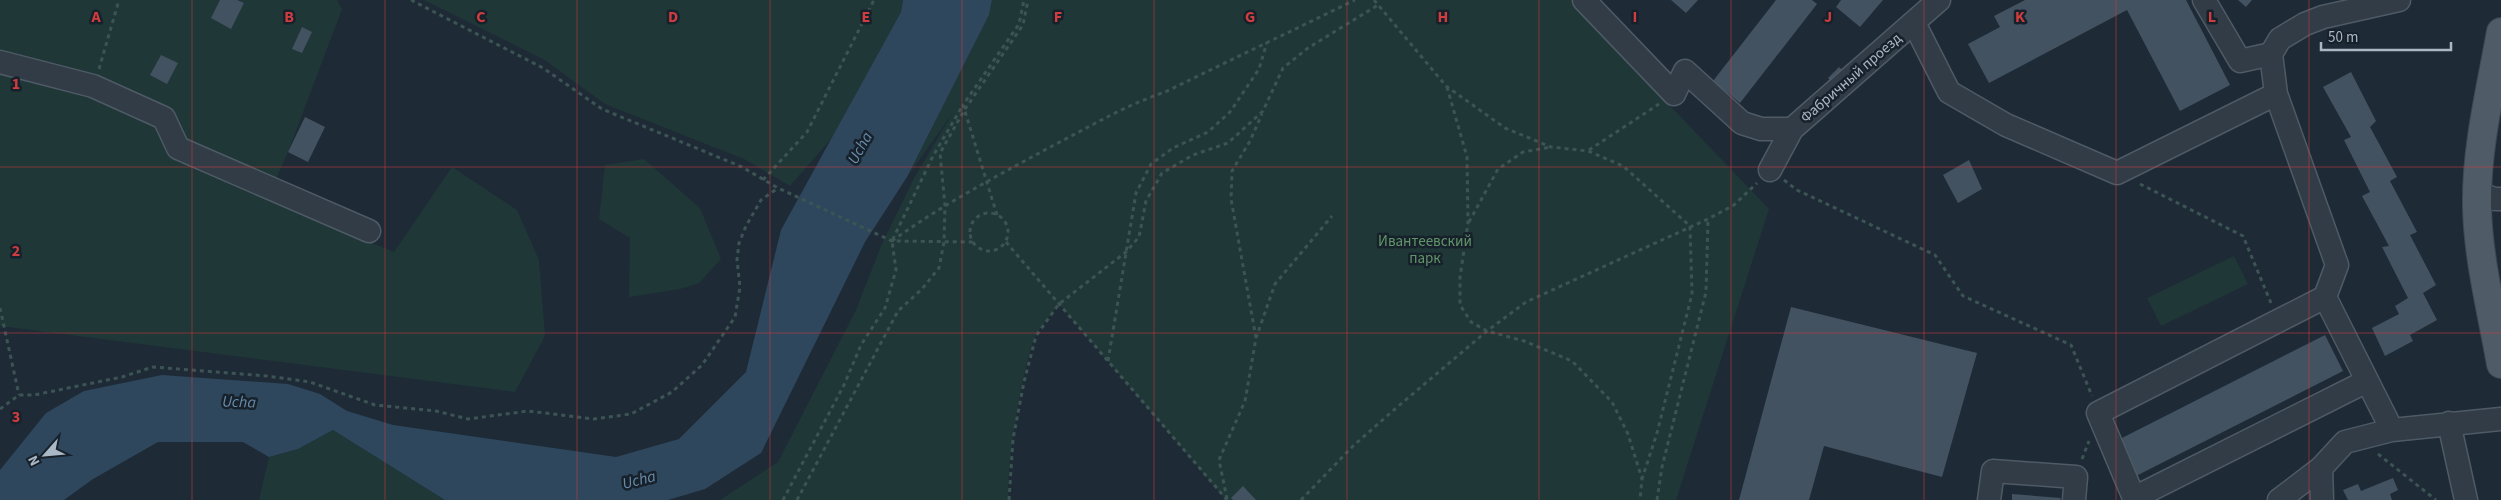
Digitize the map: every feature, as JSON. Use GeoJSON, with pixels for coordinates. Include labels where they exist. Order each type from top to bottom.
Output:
{"type":"FeatureCollection","features":[{"type":"Feature","properties":{"kind":"main road"},"geometry":{"type":"LineString","coordinates":[[2501,32],[2483,139],[2489,196],[2481,256],[2501,364]]}},
{"type":"Feature","properties":{"kind":"street"},"geometry":{"type":"LineString","coordinates":[[1584,0],[1674,94]]}},
{"type":"Feature","properties":{"kind":"street","name":"Фабричный проезд"},"geometry":{"type":"LineString","coordinates":[[1674,94],[1685,71],[1742,123],[1761,130],[1792,129],[1938,0]]}},
{"type":"Feature","properties":{"kind":"street"},"geometry":{"type":"LineString","coordinates":[[2204,0],[2240,61],[2271,54]]}},
{"type":"Feature","properties":{"kind":"street"},"geometry":{"type":"LineString","coordinates":[[2367,381],[2134,498],[2098,413],[2325,297],[2337,265],[2276,94],[2271,54],[2280,39],[2311,22],[2323,17],[2399,0]]}},
{"type":"Feature","properties":{"kind":"street"},"geometry":{"type":"LineString","coordinates":[[1914,23],[1949,92],[2006,126],[2117,173],[2276,94]]}},
{"type":"Feature","properties":{"kind":"street"},"geometry":{"type":"LineString","coordinates":[[0,62],[93,86],[164,118],[178,148],[369,231]]}},
{"type":"Feature","properties":{"kind":"street"},"geometry":{"type":"LineString","coordinates":[[1770,170],[1792,129]]}},
{"type":"Feature","properties":{"kind":"street"},"geometry":{"type":"LineString","coordinates":[[2325,297],[2392,430]]}},
{"type":"Feature","properties":{"kind":"street"},"geometry":{"type":"LineString","coordinates":[[2279,500],[2320,468],[2345,442],[2392,430],[2501,418]]}},
{"type":"Feature","properties":{"kind":"street"},"geometry":{"type":"LineString","coordinates":[[2449,424],[2466,500]]}},
{"type":"Feature","properties":{"kind":"street"},"geometry":{"type":"LineString","coordinates":[[2320,468],[2322,500]]}},
{"type":"Feature","properties":{"kind":"street"},"geometry":{"type":"LineString","coordinates":[[1989,500],[1993,471],[2076,477],[2074,500]]}},
{"type":"Feature","properties":{"kind":"path"},"geometry":{"type":"LineString","coordinates":[[93,86],[119,0]]}},
{"type":"Feature","properties":{"kind":"path"},"geometry":{"type":"LineString","coordinates":[[411,0],[543,68],[602,109],[742,167],[779,188],[885,238],[892,241],[973,242]]}},
{"type":"Feature","properties":{"kind":"path"},"geometry":{"type":"LineString","coordinates":[[763,180],[807,132],[874,0]]}},
{"type":"Feature","properties":{"kind":"path"},"geometry":{"type":"LineString","coordinates":[[783,500],[844,385],[861,345],[885,308],[896,270],[892,241],[933,156],[963,105],[1019,24],[1026,0]]}},
{"type":"Feature","properties":{"kind":"path"},"geometry":{"type":"LineString","coordinates":[[797,500],[898,311],[922,289],[939,268],[944,242],[945,206],[940,152],[964,109],[1023,25],[1026,0]]}},
{"type":"Feature","properties":{"kind":"path"},"geometry":{"type":"LineString","coordinates":[[892,241],[945,206],[988,181],[1138,101],[1165,92],[1355,0]]}},
{"type":"Feature","properties":{"kind":"path"},"geometry":{"type":"LineString","coordinates":[[1374,0],[1446,86],[1505,128],[1551,146],[1588,151],[1623,166],[1690,226],[1692,294],[1657,433],[1642,479],[1640,500]]}},
{"type":"Feature","properties":{"kind":"path"},"geometry":{"type":"LineString","coordinates":[[1256,338],[1232,199],[1232,171],[1250,141],[1283,68],[1308,48],[1378,5]]}},
{"type":"Feature","properties":{"kind":"path"},"geometry":{"type":"LineString","coordinates":[[1108,361],[1136,193],[1151,164],[1173,148],[1208,132],[1230,112],[1259,69],[1267,42]]}},
{"type":"Feature","properties":{"kind":"path"},"geometry":{"type":"LineString","coordinates":[[1446,86],[1467,157],[1468,223],[1460,276],[1460,305],[1471,322],[1487,331],[1524,341],[1572,361],[1612,402],[1628,434],[1642,479]]}},
{"type":"Feature","properties":{"kind":"path"},"geometry":{"type":"LineString","coordinates":[[1588,151],[1674,94]]}},
{"type":"Feature","properties":{"kind":"path"},"geometry":{"type":"LineString","coordinates":[[963,105],[997,215]]}},
{"type":"Feature","properties":{"kind":"path"},"geometry":{"type":"LineString","coordinates":[[1010,500],[1013,439],[1024,382],[1036,336],[1059,304],[1126,252],[1139,237],[1146,201],[1162,173],[1193,155],[1228,143],[1263,111]]}},
{"type":"Feature","properties":{"kind":"path"},"geometry":{"type":"LineString","coordinates":[[1468,223],[1498,169],[1523,152],[1551,146]]}},
{"type":"Feature","properties":{"kind":"path"},"geometry":{"type":"LineString","coordinates":[[1301,500],[1353,446],[1487,331],[1526,302],[1734,205],[1770,170],[1797,190],[1935,255],[1963,296],[2071,345],[2098,413],[2076,477]]}},
{"type":"Feature","properties":{"kind":"path"},"geometry":{"type":"LineString","coordinates":[[2117,173],[2243,236],[2270,302],[2282,320]]}},
{"type":"Feature","properties":{"kind":"path"},"geometry":{"type":"LineString","coordinates":[[0,409],[19,396],[34,396],[122,377],[152,367],[257,375],[310,382],[376,405],[436,411],[468,419],[528,411],[594,420],[631,414],[672,392],[702,365],[731,324],[735,317],[740,287],[737,260],[739,243],[746,226],[761,200],[779,188]]}},
{"type":"Feature","properties":{"kind":"path"},"geometry":{"type":"LineString","coordinates":[[986,213],[997,215],[1003,218],[1008,229],[1006,242],[1002,247],[990,251],[977,247],[973,242],[970,230],[975,219],[986,213]]}},
{"type":"Feature","properties":{"kind":"path"},"geometry":{"type":"LineString","coordinates":[[1227,500],[1219,460],[1245,400],[1256,338],[1275,284],[1332,216]]}},
{"type":"Feature","properties":{"kind":"path"},"geometry":{"type":"LineString","coordinates":[[1657,500],[1662,467],[1706,292],[1708,218]]}},
{"type":"Feature","properties":{"kind":"path"},"geometry":{"type":"LineString","coordinates":[[1006,242],[1227,500]]}},
{"type":"Feature","properties":{"kind":"path"},"geometry":{"type":"LineString","coordinates":[[0,308],[19,396]]}},
{"type":"Feature","properties":{"kind":"path"},"geometry":{"type":"LineString","coordinates":[[2358,439],[2436,500]]}},
{"type":"Feature","properties":{"kind":"green space"},"geometry":{"type":"Polygon","coordinates":[[[0,0],[337,0],[342,9],[288,152],[267,200],[394,252],[452,167],[517,210],[539,260],[545,336],[515,392],[0,326],[0,0]]]}},
{"type":"Feature","properties":{"kind":"green space"},"geometry":{"type":"Polygon","coordinates":[[[424,0],[903,0],[901,12],[832,138],[790,186],[744,159],[605,104],[543,59],[424,0]]]}},
{"type":"Feature","properties":{"kind":"green space","name":"Ивантеевский парк"},"geometry":{"type":"Polygon","coordinates":[[[992,0],[1572,0],[1609,42],[1769,209],[1676,500],[1226,500],[1059,304],[1041,327],[1031,347],[1012,443],[1009,467],[1009,500],[720,500],[778,462],[856,310],[881,246],[914,178],[952,114],[907,177],[989,15],[992,0]]]}},
{"type":"Feature","properties":{"kind":"green space"},"geometry":{"type":"Polygon","coordinates":[[[644,159],[700,208],[721,259],[699,283],[680,289],[629,297],[630,238],[599,219],[605,165],[644,159]]]}},
{"type":"Feature","properties":{"kind":"green space"},"geometry":{"type":"Polygon","coordinates":[[[2234,256],[2248,284],[2161,326],[2147,298],[2234,256]]]}},
{"type":"Feature","properties":{"kind":"green space"},"geometry":{"type":"Polygon","coordinates":[[[333,430],[445,500],[259,500],[269,457],[298,449],[333,430]]]}},
{"type":"Feature","properties":{"kind":"water","name":"Ucha"},"geometry":{"type":"Polygon","coordinates":[[[903,0],[992,0],[989,15],[907,177],[865,242],[761,453],[705,489],[668,500],[445,500],[333,430],[298,449],[269,457],[243,442],[158,442],[93,479],[64,500],[0,500],[0,470],[46,413],[84,391],[162,375],[288,384],[320,394],[347,411],[393,425],[616,457],[679,439],[746,372],[781,230],[901,12],[903,0]]]}},
{"type":"Feature","properties":{"kind":"building"},"geometry":{"type":"Polygon","coordinates":[[[220,0],[237,0],[244,3],[231,29],[211,18],[220,0]]]}},
{"type":"Feature","properties":{"kind":"building"},"geometry":{"type":"Polygon","coordinates":[[[1671,0],[1698,0],[1686,13],[1671,0]]]}},
{"type":"Feature","properties":{"kind":"building"},"geometry":{"type":"Polygon","coordinates":[[[1776,0],[1812,0],[1817,4],[1740,103],[1713,81],[1776,0]]]}},
{"type":"Feature","properties":{"kind":"building"},"geometry":{"type":"Polygon","coordinates":[[[1841,0],[1883,0],[1860,27],[1836,7],[1841,0]]]}},
{"type":"Feature","properties":{"kind":"building"},"geometry":{"type":"Polygon","coordinates":[[[2025,0],[2186,0],[2230,85],[2180,111],[2127,10],[1989,83],[1968,44],[2000,27],[1994,16],[2025,0]]]}},
{"type":"Feature","properties":{"kind":"building"},"geometry":{"type":"Polygon","coordinates":[[[2238,0],[2252,0],[2246,7],[2238,0]]]}},
{"type":"Feature","properties":{"kind":"building"},"geometry":{"type":"Polygon","coordinates":[[[302,27],[312,32],[302,53],[292,49],[302,27]]]}},
{"type":"Feature","properties":{"kind":"building"},"geometry":{"type":"Polygon","coordinates":[[[161,55],[178,63],[167,84],[150,75],[161,55]]]}},
{"type":"Feature","properties":{"kind":"building"},"geometry":{"type":"Polygon","coordinates":[[[1839,67],[1847,75],[1836,86],[1828,78],[1839,67]]]}},
{"type":"Feature","properties":{"kind":"building"},"geometry":{"type":"Polygon","coordinates":[[[2351,72],[2376,121],[2370,127],[2397,177],[2390,181],[2417,232],[2410,235],[2436,285],[2423,293],[2437,320],[2410,335],[2413,341],[2385,356],[2372,328],[2399,314],[2395,306],[2408,298],[2382,247],[2389,246],[2362,196],[2370,192],[2344,140],[2351,137],[2323,87],[2351,72]]]}},
{"type":"Feature","properties":{"kind":"building"},"geometry":{"type":"Polygon","coordinates":[[[305,117],[325,127],[308,162],[288,152],[305,117]]]}},
{"type":"Feature","properties":{"kind":"building"},"geometry":{"type":"Polygon","coordinates":[[[1969,160],[1982,189],[1958,203],[1943,175],[1969,160]]]}},
{"type":"Feature","properties":{"kind":"building"},"geometry":{"type":"Polygon","coordinates":[[[1791,307],[1977,353],[1942,477],[1824,446],[1809,500],[1739,500],[1791,307]]]}},
{"type":"Feature","properties":{"kind":"building"},"geometry":{"type":"Polygon","coordinates":[[[2325,335],[2343,371],[2136,476],[2118,440],[2325,335]]]}},
{"type":"Feature","properties":{"kind":"building"},"geometry":{"type":"Polygon","coordinates":[[[2393,478],[2398,490],[2390,494],[2392,500],[2348,500],[2343,490],[2358,484],[2361,491],[2393,478]]]}},
{"type":"Feature","properties":{"kind":"building"},"geometry":{"type":"Polygon","coordinates":[[[1243,486],[1256,500],[1233,500],[1231,498],[1243,486]]]}},
{"type":"Feature","properties":{"kind":"building"},"geometry":{"type":"Polygon","coordinates":[[[2012,494],[2061,498],[2060,500],[2012,500],[2012,494]]]}}]}
